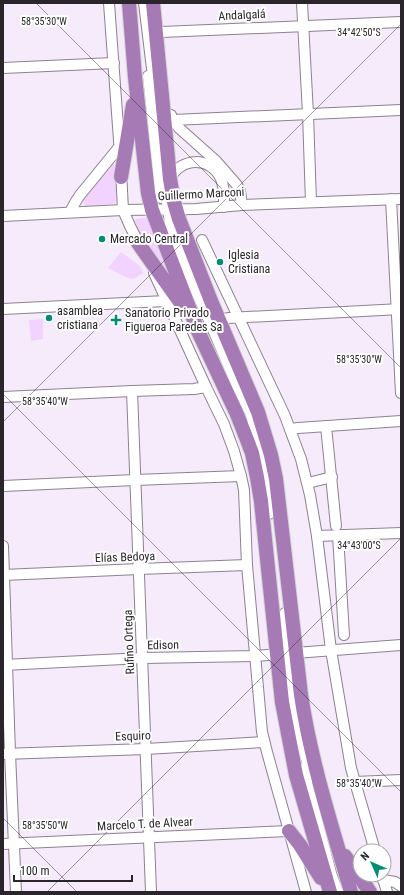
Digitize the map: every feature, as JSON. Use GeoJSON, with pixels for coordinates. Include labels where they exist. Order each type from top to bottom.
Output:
{"type":"FeatureCollection","features":[{"type":"Feature","properties":{"kind":"highway"},"geometry":{"type":"LineString","coordinates":[[129,3],[135,77],[148,193],[164,210],[211,301],[258,412],[271,456],[276,479],[284,651],[282,702],[296,775],[330,892]]}},
{"type":"Feature","properties":{"kind":"highway"},"geometry":{"type":"LineString","coordinates":[[153,3],[172,192],[164,210],[198,331]]}},
{"type":"Feature","properties":{"kind":"highway"},"geometry":{"type":"LineString","coordinates":[[121,177],[132,114],[135,77]]}},
{"type":"Feature","properties":{"kind":"highway"},"geometry":{"type":"LineString","coordinates":[[138,243],[177,296],[198,331],[236,412],[252,453],[261,501],[284,651],[301,695],[306,726],[321,789],[352,892]]}},
{"type":"Feature","properties":{"kind":"highway"},"geometry":{"type":"LineString","coordinates":[[289,830],[300,844],[330,892]]}},
{"type":"Feature","properties":{"kind":"highway"},"geometry":{"type":"LineString","coordinates":[[337,846],[370,892]]}},
{"type":"Feature","properties":{"kind":"street"},"geometry":{"type":"LineString","coordinates":[[108,3],[114,63],[124,210],[130,226],[151,267],[229,436],[241,476],[245,500],[247,565],[262,732],[306,892]]}},
{"type":"Feature","properties":{"kind":"street"},"geometry":{"type":"LineString","coordinates":[[139,3],[160,187],[164,210],[178,248],[209,321],[250,412],[264,452],[269,474],[273,499],[289,705],[300,757],[332,876],[338,892]]}},
{"type":"Feature","properties":{"kind":"street"},"geometry":{"type":"LineString","coordinates":[[144,3],[150,52],[165,225],[179,262],[250,426],[258,448],[268,500],[284,651],[290,669],[296,714],[308,766],[346,892]]}},
{"type":"Feature","properties":{"kind":"street"},"geometry":{"type":"LineString","coordinates":[[302,3],[311,202]]}},
{"type":"Feature","properties":{"kind":"street","name":"Andalgalá"},"geometry":{"type":"LineString","coordinates":[[156,34],[162,32],[401,22]]}},
{"type":"Feature","properties":{"kind":"street"},"geometry":{"type":"LineString","coordinates":[[3,68],[114,63]]}},
{"type":"Feature","properties":{"kind":"street"},"geometry":{"type":"LineString","coordinates":[[162,93],[173,120],[186,135],[216,161],[237,185],[240,191],[242,205]]}},
{"type":"Feature","properties":{"kind":"street"},"geometry":{"type":"LineString","coordinates":[[173,120],[401,110]]}},
{"type":"Feature","properties":{"kind":"street"},"geometry":{"type":"LineString","coordinates":[[70,212],[80,195],[120,146]]}},
{"type":"Feature","properties":{"kind":"street"},"geometry":{"type":"LineString","coordinates":[[170,179],[176,169],[182,166],[198,162],[209,165],[214,168],[222,180],[224,188],[224,207]]}},
{"type":"Feature","properties":{"kind":"street"},"geometry":{"type":"LineString","coordinates":[[396,199],[401,393]]}},
{"type":"Feature","properties":{"kind":"street","name":"Guillermo Marconi"},"geometry":{"type":"LineString","coordinates":[[3,216],[396,199]]}},
{"type":"Feature","properties":{"kind":"street"},"geometry":{"type":"LineString","coordinates":[[202,240],[285,416],[308,483],[317,536],[331,650],[351,768],[373,843]]}},
{"type":"Feature","properties":{"kind":"street"},"geometry":{"type":"LineString","coordinates":[[3,309],[166,301]]}},
{"type":"Feature","properties":{"kind":"street"},"geometry":{"type":"LineString","coordinates":[[219,320],[229,318],[399,309]]}},
{"type":"Feature","properties":{"kind":"street"},"geometry":{"type":"LineString","coordinates":[[3,397],[194,389],[206,387]]}},
{"type":"Feature","properties":{"kind":"street","name":"Rufino Ortega"},"geometry":{"type":"LineString","coordinates":[[132,391],[151,892]]}},
{"type":"Feature","properties":{"kind":"street"},"geometry":{"type":"LineString","coordinates":[[290,430],[298,428],[401,421]]}},
{"type":"Feature","properties":{"kind":"street"},"geometry":{"type":"LineString","coordinates":[[326,426],[337,530],[344,635]]}},
{"type":"Feature","properties":{"kind":"street"},"geometry":{"type":"LineString","coordinates":[[3,486],[241,476]]}},
{"type":"Feature","properties":{"kind":"street"},"geometry":{"type":"LineString","coordinates":[[308,483],[332,477]]}},
{"type":"Feature","properties":{"kind":"street"},"geometry":{"type":"LineString","coordinates":[[317,536],[337,530],[401,533]]}},
{"type":"Feature","properties":{"kind":"street"},"geometry":{"type":"LineString","coordinates":[[3,546],[7,754],[16,892]]}},
{"type":"Feature","properties":{"kind":"street","name":"Elías Bedoya"},"geometry":{"type":"LineString","coordinates":[[4,575],[247,565]]}},
{"type":"Feature","properties":{"kind":"street"},"geometry":{"type":"LineString","coordinates":[[322,580],[340,579]]}},
{"type":"Feature","properties":{"kind":"street"},"geometry":{"type":"LineString","coordinates":[[331,650],[401,645]]}},
{"type":"Feature","properties":{"kind":"street","name":"Edison"},"geometry":{"type":"LineString","coordinates":[[5,664],[143,658],[255,656],[284,651],[331,650]]}},
{"type":"Feature","properties":{"kind":"street","name":"Esquiro"},"geometry":{"type":"LineString","coordinates":[[7,754],[146,749],[264,742]]}},
{"type":"Feature","properties":{"kind":"street"},"geometry":{"type":"LineString","coordinates":[[355,782],[401,780]]}},
{"type":"Feature","properties":{"kind":"street","name":"Marcelo T. de Alvear"},"geometry":{"type":"LineString","coordinates":[[3,844],[289,830]]}},
{"type":"Feature","properties":{"kind":"street"},"geometry":{"type":"LineString","coordinates":[[392,881],[401,886]]}},
{"type":"Feature","properties":{"kind":"shaded area"},"geometry":{"type":"Polygon","coordinates":[[[114,163],[116,202],[113,204],[86,206],[84,204],[84,197],[114,163]]]}},
{"type":"Feature","properties":{"kind":"shaded area"},"geometry":{"type":"Polygon","coordinates":[[[149,217],[177,289],[154,256],[134,221],[136,219],[149,217]]]}},
{"type":"Feature","properties":{"kind":"shaded area"},"geometry":{"type":"Polygon","coordinates":[[[121,252],[140,266],[143,273],[133,279],[125,277],[108,268],[121,252]]]}},
{"type":"Feature","properties":{"kind":"shaded area"},"geometry":{"type":"Polygon","coordinates":[[[43,319],[43,339],[31,341],[29,320],[43,319]]]}},
{"type":"Feature","properties":{"kind":"place","name":"Mercado Central"},"geometry":{"type":"Point","coordinates":[102,239]}},
{"type":"Feature","properties":{"kind":"place","name":"Iglesia Cristiana"},"geometry":{"type":"Point","coordinates":[220,262]}},
{"type":"Feature","properties":{"kind":"place","name":"asamblea cristiana"},"geometry":{"type":"Point","coordinates":[49,318]}},
{"type":"Feature","properties":{"kind":"place","name":"Sanatorio Privado Figueroa Paredes Sa"},"geometry":{"type":"Point","coordinates":[116,320]}}]}
